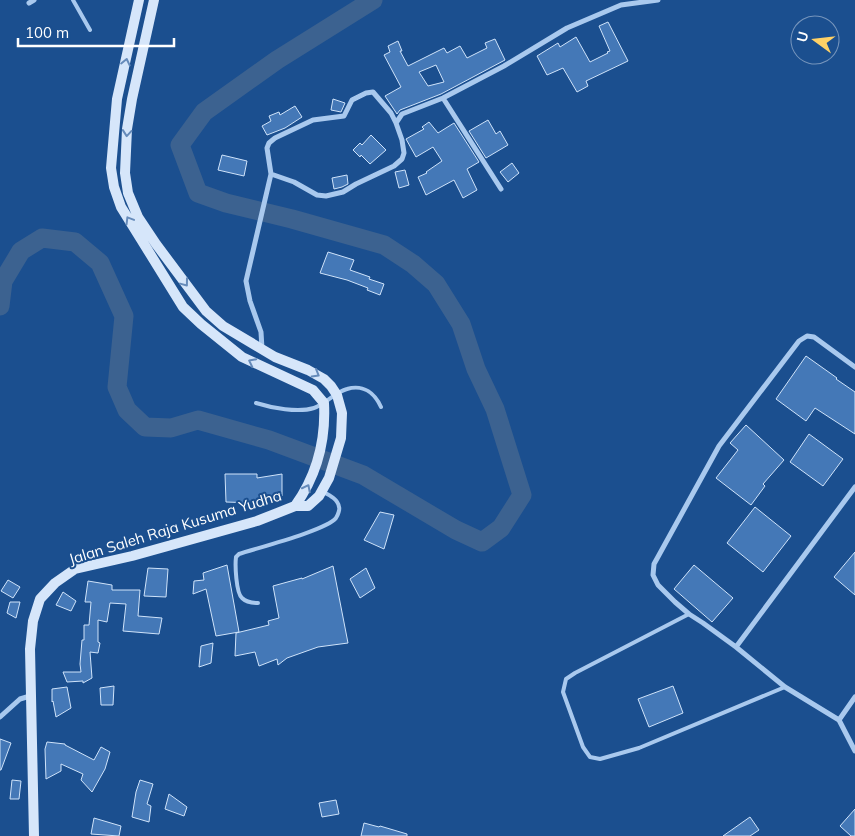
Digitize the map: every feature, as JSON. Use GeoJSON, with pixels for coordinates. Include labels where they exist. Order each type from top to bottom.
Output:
{"type":"FeatureCollection","features":[{"type":"Feature","properties":{"kind":"street"},"geometry":{"type":"LineString","coordinates":[[139,0],[117,99],[111,168],[114,187],[121,207],[183,307],[242,357],[317,392],[324,403]]}},
{"type":"Feature","properties":{"kind":"street"},"geometry":{"type":"LineString","coordinates":[[154,0],[132,99],[128,129],[125,173],[128,193],[138,217],[206,311],[223,326],[275,357],[308,370],[324,379],[337,395]]}},
{"type":"Feature","properties":{"kind":"street"},"geometry":{"type":"LineString","coordinates":[[396,123],[402,114],[443,98],[504,66],[567,28],[621,2],[658,0]]}},
{"type":"Feature","properties":{"kind":"street"},"geometry":{"type":"LineString","coordinates":[[262,349],[261,332],[250,301],[246,281],[271,174],[267,148],[275,138],[312,120],[344,116],[352,100],[366,93],[374,92],[391,113],[402,140],[404,153],[402,159],[394,166],[343,192],[326,196],[317,195],[294,182],[271,174]]}},
{"type":"Feature","properties":{"kind":"street"},"geometry":{"type":"LineString","coordinates":[[443,98],[501,189]]}},
{"type":"Feature","properties":{"kind":"street"},"geometry":{"type":"LineString","coordinates":[[855,367],[814,337],[807,336],[799,341],[719,446],[654,564],[654,575],[658,585],[689,614],[736,647],[785,687],[839,720],[855,751]]}},
{"type":"Feature","properties":{"kind":"street","name":"Jalan Saleh Raja Kusuma Yudha"},"geometry":{"type":"LineString","coordinates":[[34,836],[30,649],[33,621],[40,599],[55,583],[75,569],[132,556],[257,521],[295,506],[308,506],[313,503],[329,478],[341,438],[342,413],[337,395]]}},
{"type":"Feature","properties":{"kind":"street","name":"Jalan Saleh Raja Kusuma Yudha"},"geometry":{"type":"LineString","coordinates":[[295,506],[304,494],[315,468],[324,436],[324,403]]}},
{"type":"Feature","properties":{"kind":"street"},"geometry":{"type":"LineString","coordinates":[[736,647],[855,487]]}},
{"type":"Feature","properties":{"kind":"street"},"geometry":{"type":"LineString","coordinates":[[0,717],[20,699],[30,696]]}},
{"type":"Feature","properties":{"kind":"street"},"geometry":{"type":"LineString","coordinates":[[839,720],[855,697]]}},
{"type":"Feature","properties":{"kind":"lane"},"geometry":{"type":"LineString","coordinates":[[73,0],[90,30]]}},
{"type":"Feature","properties":{"kind":"lane"},"geometry":{"type":"LineString","coordinates":[[256,403],[276,409],[313,408],[347,388],[364,388],[376,397],[382,407]]}},
{"type":"Feature","properties":{"kind":"lane"},"geometry":{"type":"LineString","coordinates":[[258,604],[242,598],[238,592],[236,557],[239,554],[320,528],[336,518],[340,509],[339,505],[336,500],[322,491]]}},
{"type":"Feature","properties":{"kind":"lane"},"geometry":{"type":"LineString","coordinates":[[689,614],[574,673],[566,679],[563,692],[582,747],[590,757],[600,759],[638,748],[785,687]]}},
{"type":"Feature","properties":{"kind":"building"},"geometry":{"type":"Polygon","coordinates":[[[608,22],[628,61],[586,81],[588,86],[577,92],[563,68],[547,75],[537,56],[558,43],[560,47],[576,37],[590,62],[608,53],[610,51],[599,26],[608,22]]]}},
{"type":"Feature","properties":{"kind":"building"},"geometry":{"type":"Polygon","coordinates":[[[495,39],[505,60],[441,94],[400,110],[397,114],[385,96],[401,87],[384,55],[390,52],[388,46],[398,41],[402,51],[400,51],[408,66],[444,48],[447,53],[460,46],[467,58],[487,48],[485,43],[495,39]],[[436,65],[419,72],[428,86],[444,82],[436,65]]]}},
{"type":"Feature","properties":{"kind":"building"},"geometry":{"type":"Polygon","coordinates":[[[333,99],[345,103],[341,112],[331,110],[333,99]]]}},
{"type":"Feature","properties":{"kind":"building"},"geometry":{"type":"Polygon","coordinates":[[[295,106],[302,117],[285,128],[267,135],[262,126],[271,121],[269,116],[279,112],[280,115],[295,106]]]}},
{"type":"Feature","properties":{"kind":"building"},"geometry":{"type":"Polygon","coordinates":[[[488,120],[496,134],[500,131],[508,145],[486,158],[469,131],[488,120]]]}},
{"type":"Feature","properties":{"kind":"building"},"geometry":{"type":"Polygon","coordinates":[[[429,122],[438,133],[454,123],[479,162],[467,169],[477,190],[463,198],[454,180],[426,195],[418,177],[427,173],[442,161],[433,147],[416,157],[406,139],[424,129],[422,127],[429,122]]]}},
{"type":"Feature","properties":{"kind":"building"},"geometry":{"type":"Polygon","coordinates":[[[371,135],[386,150],[370,164],[353,150],[360,143],[362,145],[371,135]]]}},
{"type":"Feature","properties":{"kind":"building"},"geometry":{"type":"Polygon","coordinates":[[[222,155],[247,161],[244,176],[218,170],[222,155]]]}},
{"type":"Feature","properties":{"kind":"building"},"geometry":{"type":"Polygon","coordinates":[[[512,163],[519,173],[508,182],[500,172],[512,163]]]}},
{"type":"Feature","properties":{"kind":"building"},"geometry":{"type":"Polygon","coordinates":[[[405,170],[409,185],[399,188],[395,172],[405,170]]]}},
{"type":"Feature","properties":{"kind":"building"},"geometry":{"type":"Polygon","coordinates":[[[347,175],[348,184],[334,189],[332,178],[347,175]]]}},
{"type":"Feature","properties":{"kind":"building"},"geometry":{"type":"Polygon","coordinates":[[[328,252],[354,260],[350,270],[384,284],[380,295],[347,280],[320,273],[328,252]]]}},
{"type":"Feature","properties":{"kind":"building"},"geometry":{"type":"Polygon","coordinates":[[[806,356],[855,392],[855,434],[815,408],[806,421],[776,399],[806,356]]]}},
{"type":"Feature","properties":{"kind":"building"},"geometry":{"type":"Polygon","coordinates":[[[746,425],[784,460],[763,484],[765,486],[751,505],[716,478],[738,450],[730,443],[746,425]]]}},
{"type":"Feature","properties":{"kind":"building"},"geometry":{"type":"Polygon","coordinates":[[[809,434],[843,459],[823,486],[790,462],[809,434]]]}},
{"type":"Feature","properties":{"kind":"building"},"geometry":{"type":"Polygon","coordinates":[[[225,474],[257,474],[257,478],[282,474],[282,496],[255,501],[255,503],[226,502],[225,474]]]}},
{"type":"Feature","properties":{"kind":"building"},"geometry":{"type":"Polygon","coordinates":[[[755,507],[791,536],[763,572],[727,543],[755,507]]]}},
{"type":"Feature","properties":{"kind":"building"},"geometry":{"type":"Polygon","coordinates":[[[380,512],[394,515],[384,549],[364,540],[380,512]]]}},
{"type":"Feature","properties":{"kind":"building"},"geometry":{"type":"Polygon","coordinates":[[[855,552],[855,595],[834,577],[855,552]]]}},
{"type":"Feature","properties":{"kind":"building"},"geometry":{"type":"Polygon","coordinates":[[[227,565],[239,632],[216,636],[206,589],[193,594],[194,581],[204,580],[203,573],[227,565]]]}},
{"type":"Feature","properties":{"kind":"building"},"geometry":{"type":"Polygon","coordinates":[[[694,565],[733,598],[712,622],[674,589],[694,565]]]}},
{"type":"Feature","properties":{"kind":"building"},"geometry":{"type":"Polygon","coordinates":[[[333,566],[348,643],[318,647],[287,658],[278,665],[277,659],[259,666],[255,652],[235,656],[236,633],[269,625],[268,621],[279,618],[273,586],[302,579],[333,566]]]}},
{"type":"Feature","properties":{"kind":"building"},"geometry":{"type":"Polygon","coordinates":[[[148,568],[168,569],[166,597],[144,596],[148,568]]]}},
{"type":"Feature","properties":{"kind":"building"},"geometry":{"type":"Polygon","coordinates":[[[366,568],[375,588],[360,598],[350,579],[366,568]]]}},
{"type":"Feature","properties":{"kind":"building"},"geometry":{"type":"Polygon","coordinates":[[[8,580],[20,587],[13,598],[1,591],[8,580]]]}},
{"type":"Feature","properties":{"kind":"building"},"geometry":{"type":"Polygon","coordinates":[[[88,581],[112,585],[112,590],[140,590],[138,616],[162,618],[159,634],[123,631],[126,604],[110,603],[107,622],[98,620],[98,642],[100,643],[98,653],[90,652],[92,678],[83,683],[83,681],[67,682],[63,672],[81,672],[80,664],[82,640],[84,640],[84,625],[89,625],[91,602],[85,602],[88,581]]]}},
{"type":"Feature","properties":{"kind":"building"},"geometry":{"type":"Polygon","coordinates":[[[63,592],[76,601],[71,611],[56,605],[63,592]]]}},
{"type":"Feature","properties":{"kind":"building"},"geometry":{"type":"Polygon","coordinates":[[[10,602],[20,602],[16,618],[7,613],[10,602]]]}},
{"type":"Feature","properties":{"kind":"building"},"geometry":{"type":"Polygon","coordinates":[[[213,643],[211,663],[199,667],[201,646],[213,643]]]}},
{"type":"Feature","properties":{"kind":"building"},"geometry":{"type":"Polygon","coordinates":[[[114,686],[113,705],[101,705],[100,688],[114,686]]]}},
{"type":"Feature","properties":{"kind":"building"},"geometry":{"type":"Polygon","coordinates":[[[673,686],[683,713],[649,727],[638,699],[673,686]]]}},
{"type":"Feature","properties":{"kind":"building"},"geometry":{"type":"Polygon","coordinates":[[[67,687],[71,708],[56,717],[52,702],[52,689],[67,687]]]}},
{"type":"Feature","properties":{"kind":"building"},"geometry":{"type":"Polygon","coordinates":[[[0,739],[11,743],[1,770],[0,770],[0,739]]]}},
{"type":"Feature","properties":{"kind":"building"},"geometry":{"type":"Polygon","coordinates":[[[47,742],[65,744],[94,760],[101,747],[110,752],[105,769],[92,792],[81,780],[83,774],[61,764],[61,771],[46,779],[45,749],[47,742]]]}},
{"type":"Feature","properties":{"kind":"building"},"geometry":{"type":"Polygon","coordinates":[[[12,780],[21,781],[19,799],[10,799],[12,780]]]}},
{"type":"Feature","properties":{"kind":"building"},"geometry":{"type":"Polygon","coordinates":[[[140,780],[153,784],[147,804],[151,806],[149,822],[132,817],[140,780]]]}},
{"type":"Feature","properties":{"kind":"building"},"geometry":{"type":"Polygon","coordinates":[[[169,794],[187,807],[184,816],[165,809],[169,794]]]}},
{"type":"Feature","properties":{"kind":"building"},"geometry":{"type":"Polygon","coordinates":[[[336,800],[339,814],[322,817],[319,803],[336,800]]]}},
{"type":"Feature","properties":{"kind":"building"},"geometry":{"type":"Polygon","coordinates":[[[855,809],[855,836],[851,836],[840,826],[855,809]]]}},
{"type":"Feature","properties":{"kind":"building"},"geometry":{"type":"Polygon","coordinates":[[[750,817],[759,830],[750,836],[723,836],[750,817]]]}},
{"type":"Feature","properties":{"kind":"building"},"geometry":{"type":"Polygon","coordinates":[[[94,818],[121,826],[119,836],[91,834],[94,818]]]}},
{"type":"Feature","properties":{"kind":"building"},"geometry":{"type":"Polygon","coordinates":[[[364,823],[407,834],[407,836],[361,836],[364,823]]]}},
{"type":"Feature","properties":{"kind":"waterway"},"geometry":{"type":"LineString","coordinates":[[0,306],[3,281],[21,251],[42,238],[75,242],[100,263],[124,316],[117,387],[127,410],[145,427],[171,428],[198,420],[269,440],[363,475],[456,530],[482,542],[501,528],[522,495],[495,409],[476,369],[461,324],[436,284],[413,264],[384,245],[226,203],[198,193],[180,145],[204,112],[277,60],[373,0]]}}]}
